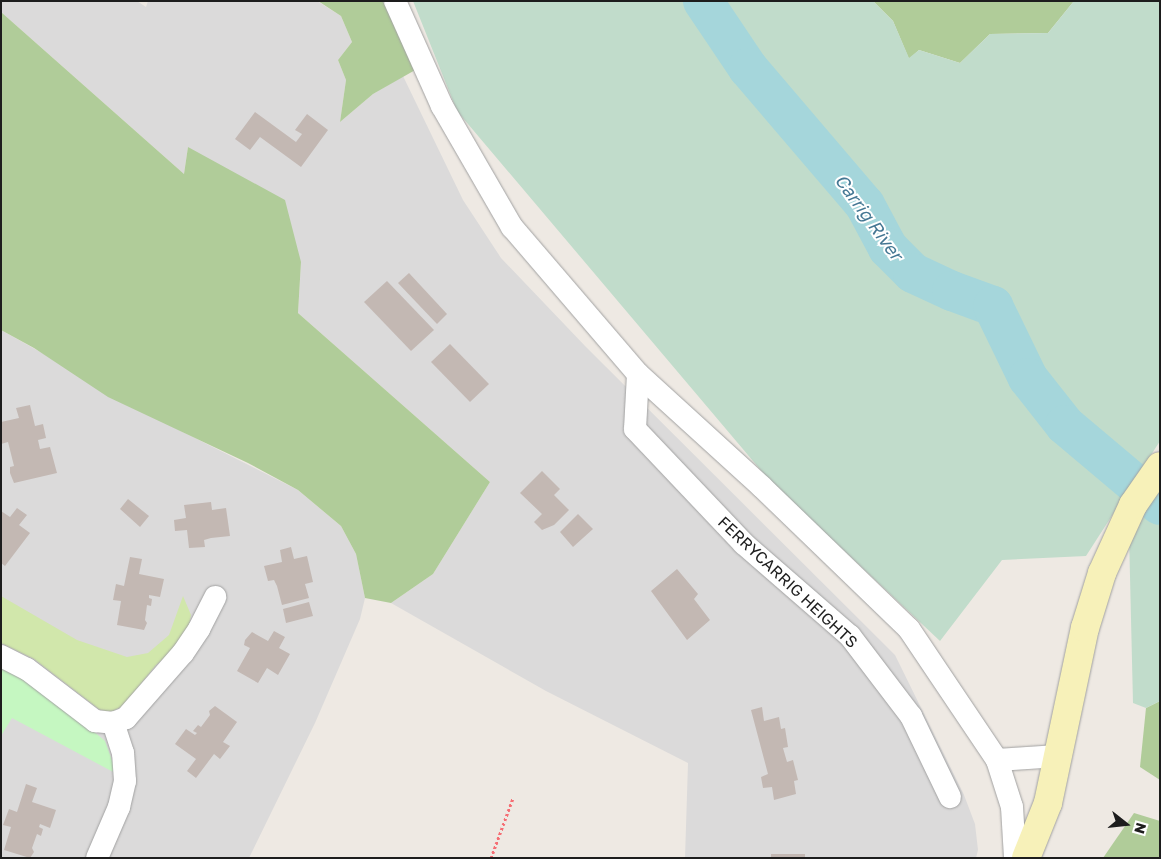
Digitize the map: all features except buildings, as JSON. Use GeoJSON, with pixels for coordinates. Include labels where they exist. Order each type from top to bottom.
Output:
{"type":"FeatureCollection","features":[{"type":"Feature","properties":{"kind":"street"},"geometry":{"type":"LineString","coordinates":[[395,1],[442,106],[512,226],[638,374],[762,487],[909,629],[997,760],[1012,806],[1015,858]]}},
{"type":"Feature","properties":{"kind":"street","name":"FERRYCARRIG HEIGHTS"},"geometry":{"type":"LineString","coordinates":[[638,374],[635,429],[744,544],[850,636],[911,716],[950,797]]}},
{"type":"Feature","properties":{"kind":"street"},"geometry":{"type":"LineString","coordinates":[[1026,858],[1048,803],[1088,619],[1102,573],[1133,505],[1156,472]]}},
{"type":"Feature","properties":{"kind":"street"},"geometry":{"type":"LineString","coordinates":[[1,656],[27,669],[95,721],[113,724],[126,718],[183,653],[200,628],[215,597]]}},
{"type":"Feature","properties":{"kind":"street"},"geometry":{"type":"LineString","coordinates":[[97,858],[119,807],[125,781],[123,753],[113,724]]}},
{"type":"Feature","properties":{"kind":"street"},"geometry":{"type":"LineString","coordinates":[[997,760],[1058,756]]}},
{"type":"Feature","properties":{"kind":"path"},"geometry":{"type":"LineString","coordinates":[[491,858],[513,798]]}},
{"type":"Feature","properties":{"kind":"shaded area"},"geometry":{"type":"Polygon","coordinates":[[[1,1],[137,1],[146,7],[148,1],[317,1],[341,16],[352,42],[338,60],[346,80],[340,122],[373,94],[403,76],[463,200],[501,258],[586,347],[895,655],[964,795],[975,824],[978,850],[976,858],[685,858],[688,763],[546,691],[391,603],[433,574],[490,482],[298,313],[301,262],[188,147],[184,174],[1,12],[1,1]]]}},
{"type":"Feature","properties":{"kind":"shaded area"},"geometry":{"type":"Polygon","coordinates":[[[1,330],[185,433],[298,490],[341,526],[356,554],[365,598],[360,619],[315,723],[249,858],[1,858],[1,330]]]}},
{"type":"Feature","properties":{"kind":"green space"},"geometry":{"type":"Polygon","coordinates":[[[318,1],[396,1],[424,65],[373,94],[340,122],[346,80],[338,60],[352,42],[341,16],[318,1]]]}},
{"type":"Feature","properties":{"kind":"green space"},"geometry":{"type":"Polygon","coordinates":[[[413,1],[684,1],[687,3],[689,1],[873,1],[893,21],[909,58],[919,50],[960,63],[990,34],[1048,33],[1074,1],[1160,1],[1160,441],[1086,556],[1002,560],[940,641],[770,481],[457,111],[413,1]]]}},
{"type":"Feature","properties":{"kind":"green space"},"geometry":{"type":"Polygon","coordinates":[[[873,1],[1074,1],[1048,33],[990,34],[960,63],[919,50],[909,59],[893,21],[873,1]]]}},
{"type":"Feature","properties":{"kind":"green space"},"geometry":{"type":"Polygon","coordinates":[[[1,12],[184,174],[188,147],[285,200],[301,262],[298,313],[490,482],[433,574],[391,603],[365,598],[356,554],[341,526],[298,490],[248,463],[108,397],[34,348],[1,330],[1,12]]]}},
{"type":"Feature","properties":{"kind":"green space"},"geometry":{"type":"Polygon","coordinates":[[[1160,483],[1160,701],[1146,708],[1133,703],[1129,534],[1160,483]]]}},
{"type":"Feature","properties":{"kind":"green space"},"geometry":{"type":"Polygon","coordinates":[[[1,596],[77,640],[127,657],[148,653],[169,635],[183,596],[191,615],[188,631],[177,648],[156,665],[123,706],[111,712],[100,710],[34,659],[1,643],[1,596]]]}},
{"type":"Feature","properties":{"kind":"green space"},"geometry":{"type":"Polygon","coordinates":[[[1,666],[25,680],[79,719],[105,741],[117,774],[12,718],[1,736],[1,666]]]}},
{"type":"Feature","properties":{"kind":"green space"},"geometry":{"type":"Polygon","coordinates":[[[1160,701],[1160,780],[1140,767],[1146,708],[1160,701]]]}},
{"type":"Feature","properties":{"kind":"green space"},"geometry":{"type":"Polygon","coordinates":[[[1134,813],[1160,821],[1160,858],[1103,858],[1134,813]]]}},
{"type":"Feature","properties":{"kind":"waterway","name":"Carrig River"},"geometry":{"type":"LineString","coordinates":[[703,1],[748,68],[865,205],[888,248],[913,273],[952,291],[993,306],[1028,378],[1065,425],[1160,505]]}}]}
